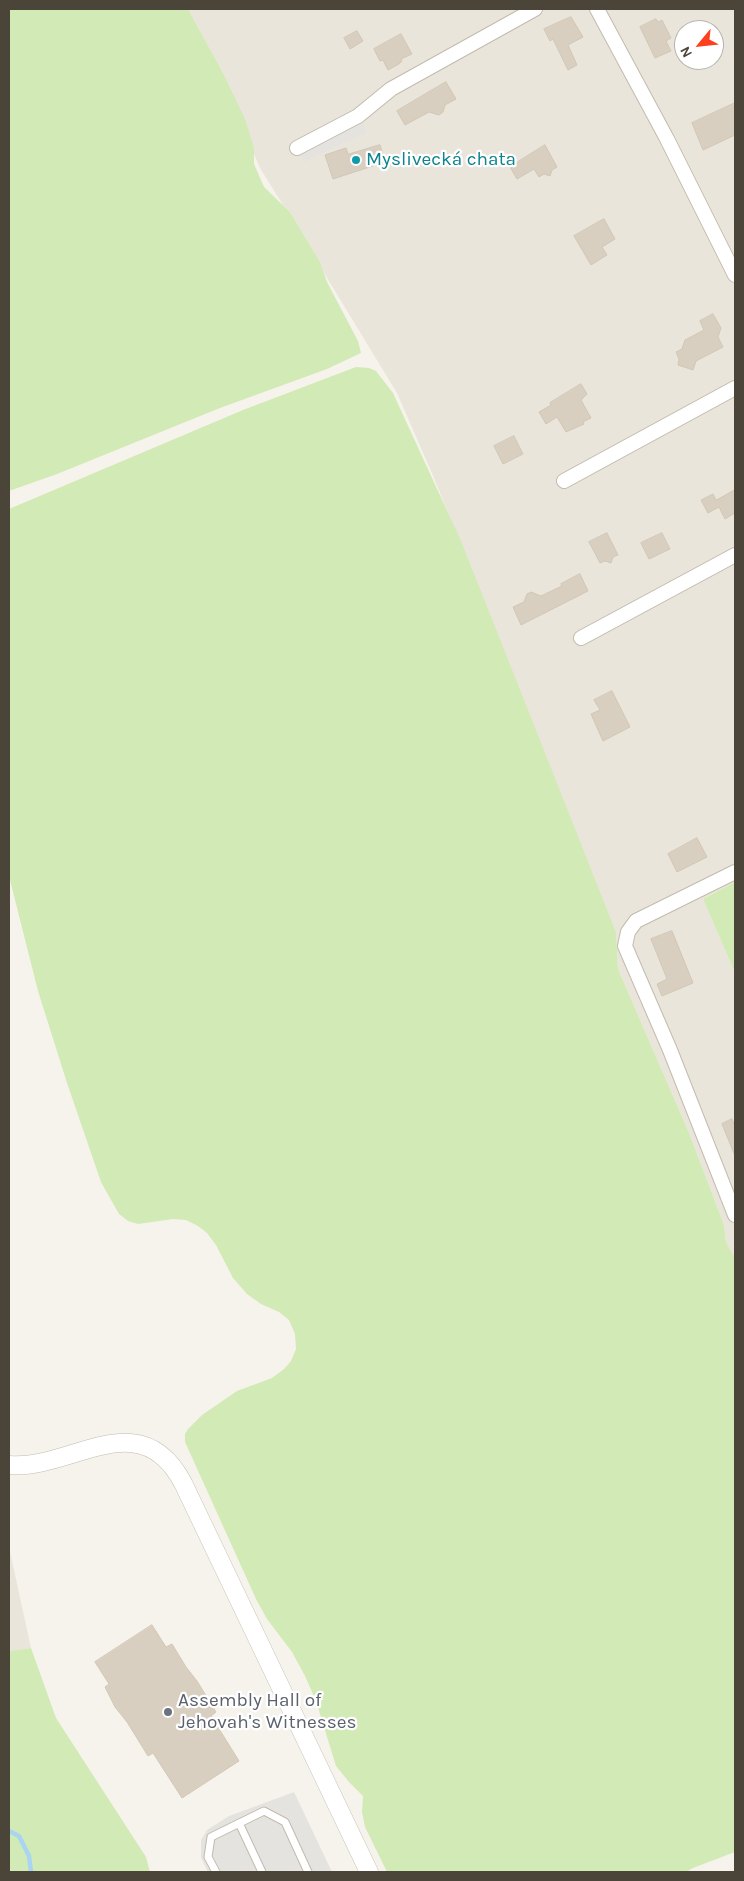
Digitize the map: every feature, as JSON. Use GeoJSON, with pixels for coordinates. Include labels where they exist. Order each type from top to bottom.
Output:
{"type":"FeatureCollection","features":[{"type":"Feature","properties":{"kind":"street"},"geometry":{"type":"LineString","coordinates":[[297,148],[358,116],[391,89],[535,9]]}},
{"type":"Feature","properties":{"kind":"street"},"geometry":{"type":"LineString","coordinates":[[597,9],[667,139],[735,275]]}},
{"type":"Feature","properties":{"kind":"street"},"geometry":{"type":"LineString","coordinates":[[564,481],[735,388]]}},
{"type":"Feature","properties":{"kind":"street"},"geometry":{"type":"LineString","coordinates":[[582,638],[735,555]]}},
{"type":"Feature","properties":{"kind":"street"},"geometry":{"type":"LineString","coordinates":[[735,872],[636,921],[628,932],[625,946],[670,1050],[735,1214]]}},
{"type":"Feature","properties":{"kind":"street"},"geometry":{"type":"LineString","coordinates":[[9,1464],[28,1465],[115,1442],[143,1446],[159,1454],[173,1466],[183,1482],[369,1872]]}},
{"type":"Feature","properties":{"kind":"lane"},"geometry":{"type":"LineString","coordinates":[[216,1872],[208,1857],[211,1837],[264,1811],[285,1822],[308,1872]]}},
{"type":"Feature","properties":{"kind":"lane"},"geometry":{"type":"LineString","coordinates":[[239,1823],[262,1872]]}},
{"type":"Feature","properties":{"kind":"shaded area"},"geometry":{"type":"Polygon","coordinates":[[[188,9],[735,9],[735,882],[703,899],[735,973],[735,1258],[726,1242],[724,1225],[689,1133],[618,969],[616,932],[434,478],[397,393],[324,273],[320,262],[290,212],[283,205],[260,168],[254,154],[254,148],[221,69],[188,9]]]}},
{"type":"Feature","properties":{"kind":"shaded area"},"geometry":{"type":"Polygon","coordinates":[[[358,116],[367,132],[304,162],[297,148],[358,116]]]}},
{"type":"Feature","properties":{"kind":"shaded area"},"geometry":{"type":"Polygon","coordinates":[[[9,1547],[31,1648],[9,1651],[9,1547]]]}},
{"type":"Feature","properties":{"kind":"shaded area"},"geometry":{"type":"Polygon","coordinates":[[[294,1792],[332,1872],[208,1872],[201,1858],[201,1840],[207,1830],[229,1816],[294,1792]]]}},
{"type":"Feature","properties":{"kind":"green space"},"geometry":{"type":"Polygon","coordinates":[[[9,9],[188,9],[221,69],[245,119],[254,148],[254,164],[264,187],[290,212],[320,262],[327,282],[358,341],[361,353],[327,369],[220,408],[57,474],[9,491],[9,9]]]}},
{"type":"Feature","properties":{"kind":"green space"},"geometry":{"type":"Polygon","coordinates":[[[356,367],[369,368],[376,371],[393,393],[461,541],[616,932],[618,969],[689,1133],[724,1225],[726,1242],[735,1258],[735,1852],[686,1872],[387,1872],[365,1827],[362,1812],[363,1796],[336,1766],[316,1701],[305,1676],[292,1652],[267,1619],[256,1599],[185,1442],[185,1434],[188,1429],[202,1415],[237,1391],[272,1378],[284,1369],[291,1361],[296,1349],[295,1334],[289,1320],[279,1312],[261,1304],[247,1294],[233,1278],[216,1245],[207,1233],[198,1226],[186,1220],[173,1219],[138,1224],[128,1221],[119,1214],[101,1182],[67,1083],[38,991],[9,876],[9,509],[243,410],[356,367]]]}},
{"type":"Feature","properties":{"kind":"green space"},"geometry":{"type":"Polygon","coordinates":[[[735,882],[735,973],[703,899],[735,882]]]}},
{"type":"Feature","properties":{"kind":"green space"},"geometry":{"type":"Polygon","coordinates":[[[31,1648],[56,1718],[146,1857],[150,1872],[9,1872],[9,1651],[31,1648]]]}},
{"type":"Feature","properties":{"kind":"building"},"geometry":{"type":"Polygon","coordinates":[[[571,17],[583,37],[568,45],[577,65],[568,70],[553,39],[550,41],[544,29],[571,17]]]}},
{"type":"Feature","properties":{"kind":"building"},"geometry":{"type":"Polygon","coordinates":[[[656,19],[658,22],[662,20],[671,38],[666,41],[671,51],[655,58],[640,27],[656,19]]]}},
{"type":"Feature","properties":{"kind":"building"},"geometry":{"type":"Polygon","coordinates":[[[357,31],[363,41],[350,49],[344,38],[357,31]]]}},
{"type":"Feature","properties":{"kind":"building"},"geometry":{"type":"Polygon","coordinates":[[[401,34],[412,54],[401,59],[402,61],[399,64],[388,70],[383,60],[380,61],[374,49],[401,34]]]}},
{"type":"Feature","properties":{"kind":"building"},"geometry":{"type":"Polygon","coordinates":[[[446,82],[456,99],[445,105],[443,112],[439,115],[429,112],[405,125],[397,111],[446,82]]]}},
{"type":"Feature","properties":{"kind":"building"},"geometry":{"type":"Polygon","coordinates":[[[735,103],[735,135],[703,150],[692,123],[735,103]]]}},
{"type":"Feature","properties":{"kind":"building","name":"Myslivecká chata"},"geometry":{"type":"Polygon","coordinates":[[[380,145],[385,162],[333,179],[325,155],[346,148],[348,154],[380,145]]]}},
{"type":"Feature","properties":{"kind":"building"},"geometry":{"type":"Polygon","coordinates":[[[545,145],[557,167],[552,170],[550,176],[544,174],[539,177],[534,169],[517,179],[510,167],[545,145]]]}},
{"type":"Feature","properties":{"kind":"building"},"geometry":{"type":"Polygon","coordinates":[[[604,219],[615,239],[602,247],[607,255],[591,265],[574,236],[604,219]]]}},
{"type":"Feature","properties":{"kind":"building"},"geometry":{"type":"Polygon","coordinates":[[[713,314],[721,328],[718,337],[723,347],[696,361],[693,370],[678,365],[679,359],[676,352],[682,349],[685,340],[704,330],[700,321],[713,314]]]}},
{"type":"Feature","properties":{"kind":"building"},"geometry":{"type":"Polygon","coordinates":[[[581,384],[587,394],[581,400],[591,418],[583,422],[584,424],[566,432],[557,417],[546,424],[539,412],[581,384]]]}},
{"type":"Feature","properties":{"kind":"building"},"geometry":{"type":"Polygon","coordinates":[[[514,436],[523,454],[503,464],[494,446],[514,436]]]}},
{"type":"Feature","properties":{"kind":"building"},"geometry":{"type":"Polygon","coordinates":[[[735,490],[735,513],[725,519],[719,507],[708,513],[701,500],[713,494],[716,500],[735,490]]]}},
{"type":"Feature","properties":{"kind":"building"},"geometry":{"type":"Polygon","coordinates":[[[607,533],[618,555],[613,557],[611,563],[605,561],[600,563],[589,542],[607,533]]]}},
{"type":"Feature","properties":{"kind":"building"},"geometry":{"type":"Polygon","coordinates":[[[662,533],[670,549],[649,559],[641,543],[662,533]]]}},
{"type":"Feature","properties":{"kind":"building"},"geometry":{"type":"Polygon","coordinates":[[[580,574],[588,591],[521,625],[513,607],[524,602],[527,594],[531,592],[541,596],[562,586],[561,584],[580,574]]]}},
{"type":"Feature","properties":{"kind":"building"},"geometry":{"type":"Polygon","coordinates":[[[612,691],[630,727],[603,741],[591,714],[600,710],[594,700],[612,691]]]}},
{"type":"Feature","properties":{"kind":"building"},"geometry":{"type":"Polygon","coordinates":[[[697,838],[707,857],[677,872],[668,854],[697,838]]]}},
{"type":"Feature","properties":{"kind":"building"},"geometry":{"type":"Polygon","coordinates":[[[672,931],[693,983],[662,996],[657,984],[667,979],[651,939],[672,931]]]}},
{"type":"Feature","properties":{"kind":"building"},"geometry":{"type":"Polygon","coordinates":[[[732,1119],[735,1126],[735,1156],[722,1124],[732,1119]]]}},
{"type":"Feature","properties":{"kind":"building"},"geometry":{"type":"Polygon","coordinates":[[[152,1625],[166,1647],[172,1644],[197,1681],[216,1712],[211,1716],[239,1761],[182,1798],[153,1753],[148,1756],[127,1722],[115,1707],[105,1687],[109,1684],[95,1662],[152,1625]]]}},
{"type":"Feature","properties":{"kind":"waterway"},"geometry":{"type":"LineString","coordinates":[[9,1831],[19,1836],[29,1856],[31,1872]]}},
{"type":"Feature","properties":{"kind":"place","name":"Myslivecká chata"},"geometry":{"type":"Point","coordinates":[356,160]}},
{"type":"Feature","properties":{"kind":"place","name":"Assembly Hall of Jehovah's Witnesses"},"geometry":{"type":"Point","coordinates":[168,1712]}}]}
